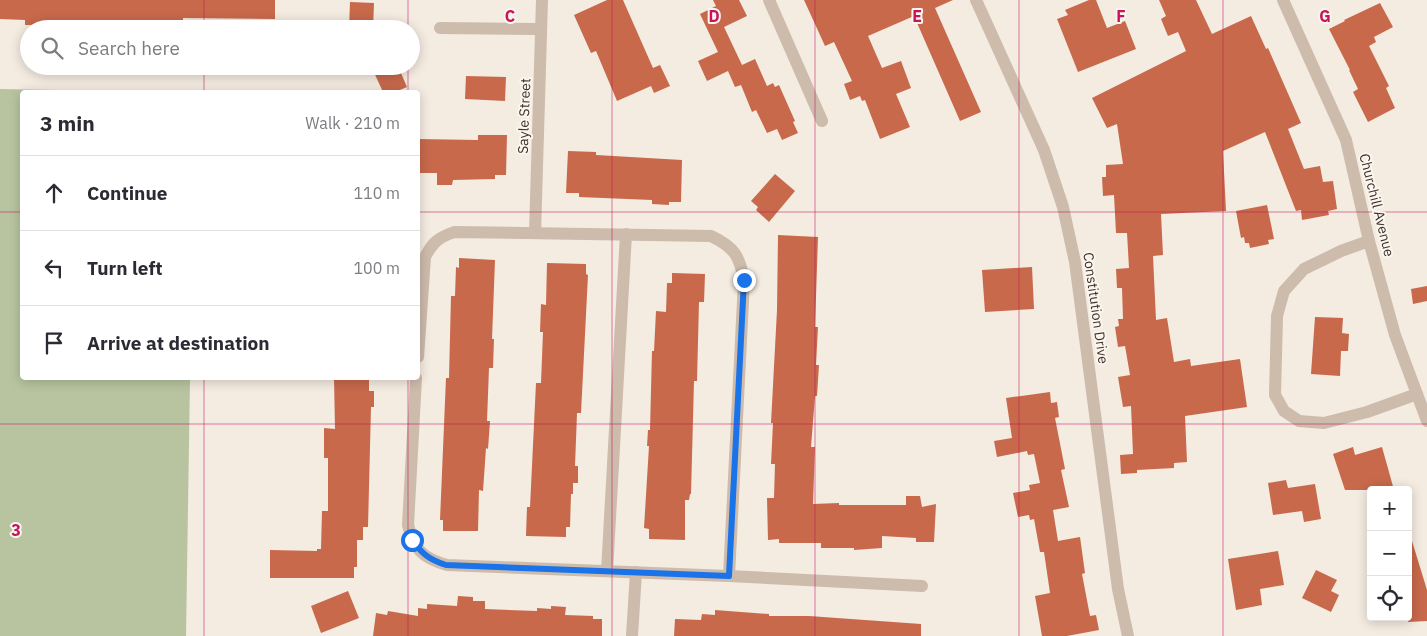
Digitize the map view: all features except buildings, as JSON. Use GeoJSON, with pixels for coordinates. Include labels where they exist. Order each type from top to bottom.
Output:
{"type":"FeatureCollection","features":[{"type":"Feature","properties":{"kind":"street","name":"Sayle Street"},"geometry":{"type":"LineString","coordinates":[[535,233],[542,0]]}},
{"type":"Feature","properties":{"kind":"street"},"geometry":{"type":"LineString","coordinates":[[769,0],[822,120]]}},
{"type":"Feature","properties":{"kind":"street","name":"Constitution Drive"},"geometry":{"type":"LineString","coordinates":[[976,0],[1044,150],[1063,207],[1075,262],[1118,589],[1128,636]]}},
{"type":"Feature","properties":{"kind":"street","name":"Churchill Avenue"},"geometry":{"type":"LineString","coordinates":[[1284,0],[1346,140],[1369,241],[1395,335],[1427,422]]}},
{"type":"Feature","properties":{"kind":"street"},"geometry":{"type":"LineString","coordinates":[[440,28],[541,28]]}},
{"type":"Feature","properties":{"kind":"street"},"geometry":{"type":"LineString","coordinates":[[420,328],[425,257],[432,244],[441,236],[454,232],[711,236],[724,242],[734,251],[741,262],[744,280],[729,576]]}},
{"type":"Feature","properties":{"kind":"street"},"geometry":{"type":"LineString","coordinates":[[607,571],[626,234]]}},
{"type":"Feature","properties":{"kind":"street"},"geometry":{"type":"LineString","coordinates":[[1369,241],[1341,251],[1304,269],[1284,291],[1277,316],[1275,395],[1284,411],[1299,422],[1324,423],[1367,412],[1417,394]]}},
{"type":"Feature","properties":{"kind":"street"},"geometry":{"type":"LineString","coordinates":[[416,380],[408,525],[412,540],[420,552],[431,560],[446,565],[922,586]]}},
{"type":"Feature","properties":{"kind":"street"},"geometry":{"type":"LineString","coordinates":[[632,636],[636,572]]}},
{"type":"Feature","properties":{"kind":"green space"},"geometry":{"type":"Polygon","coordinates":[[[0,89],[56,90],[20,90],[20,380],[190,380],[186,636],[0,636],[0,89]]]}},
{"type":"Feature","properties":{"kind":"route"},"geometry":{"type":"LineString","coordinates":[[412,540],[420,552],[431,560],[446,565],[729,576],[744,280]]}}]}
